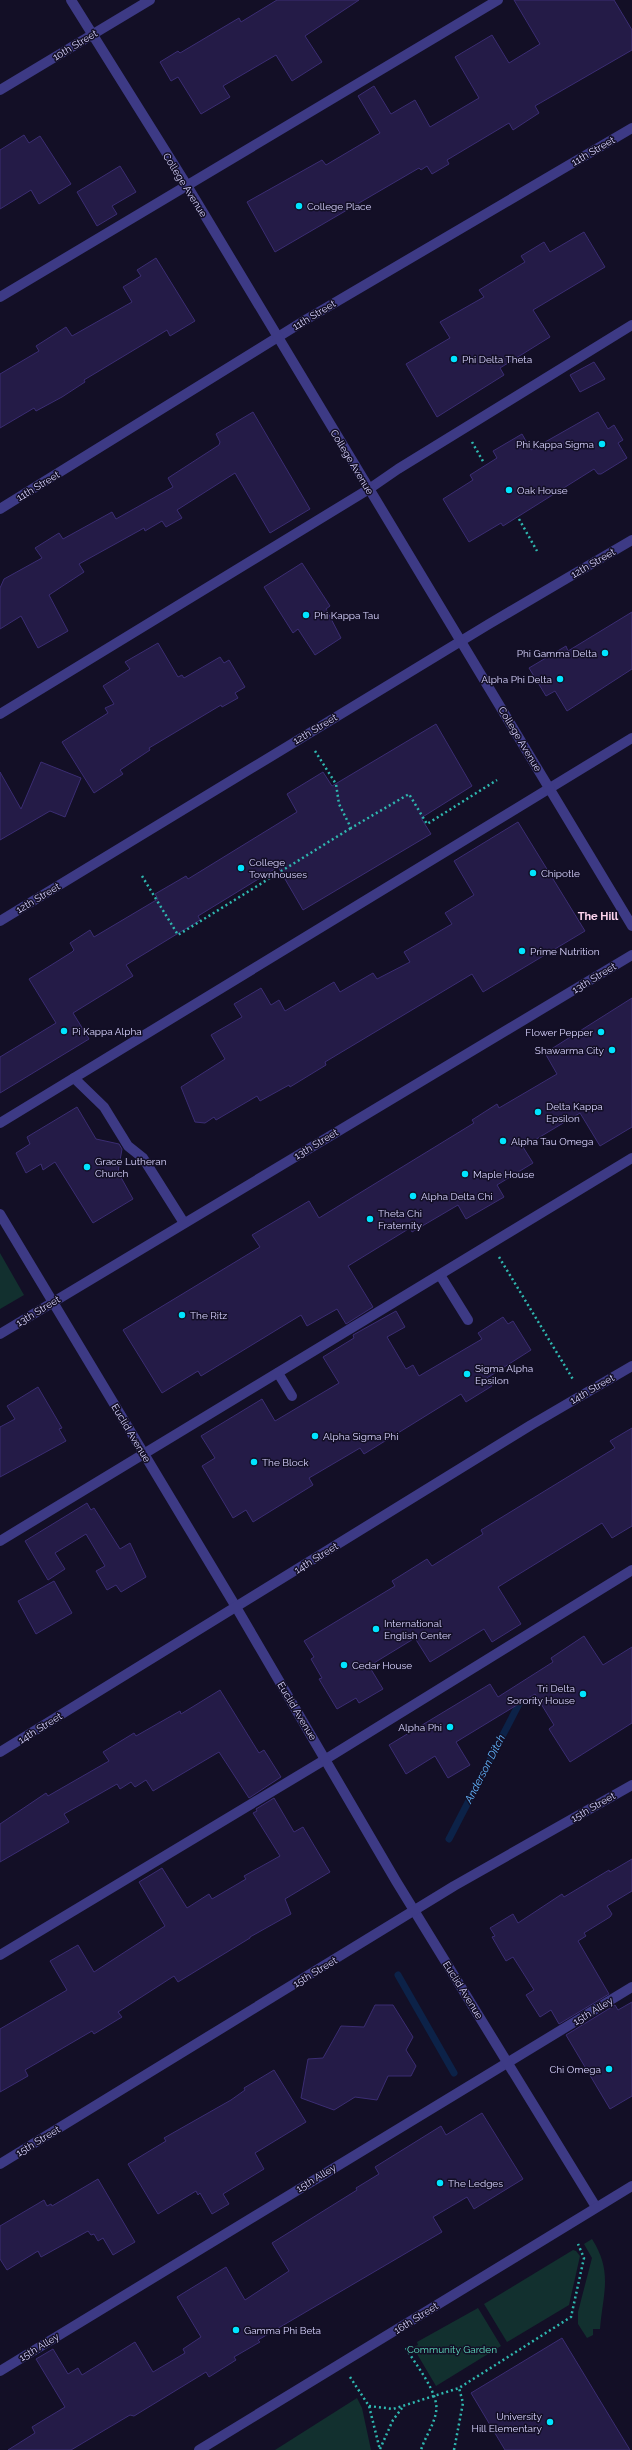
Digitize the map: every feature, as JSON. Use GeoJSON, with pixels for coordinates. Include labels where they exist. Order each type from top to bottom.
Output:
{"type":"FeatureCollection","features":[{"type":"Feature","properties":{"kind":"street","name":"College Avenue"},"geometry":{"type":"LineString","coordinates":[[70,0],[186,184],[632,926]]}},
{"type":"Feature","properties":{"kind":"street","name":"10th Street"},"geometry":{"type":"LineString","coordinates":[[0,90],[150,0]]}},
{"type":"Feature","properties":{"kind":"street"},"geometry":{"type":"LineString","coordinates":[[0,296],[186,184],[498,0]]}},
{"type":"Feature","properties":{"kind":"street","name":"11th Street"},"geometry":{"type":"LineString","coordinates":[[0,509],[278,337],[632,128]]}},
{"type":"Feature","properties":{"kind":"street"},"geometry":{"type":"LineString","coordinates":[[0,714],[369,489],[464,428],[632,325]]}},
{"type":"Feature","properties":{"kind":"street","name":"12th Street"},"geometry":{"type":"LineString","coordinates":[[0,921],[460,641],[632,540]]}},
{"type":"Feature","properties":{"kind":"street"},"geometry":{"type":"LineString","coordinates":[[0,1123],[632,738]]}},
{"type":"Feature","properties":{"kind":"street","name":"13th Street"},"geometry":{"type":"LineString","coordinates":[[0,1334],[632,955]]}},
{"type":"Feature","properties":{"kind":"street"},"geometry":{"type":"LineString","coordinates":[[74,1078],[104,1107],[128,1146],[143,1158],[184,1223]]}},
{"type":"Feature","properties":{"kind":"street"},"geometry":{"type":"LineString","coordinates":[[0,1541],[632,1158]]}},
{"type":"Feature","properties":{"kind":"street","name":"Euclid Avenue"},"geometry":{"type":"LineString","coordinates":[[0,1214],[236,1607],[415,1912],[596,2207]]}},
{"type":"Feature","properties":{"kind":"street"},"geometry":{"type":"LineString","coordinates":[[440,1275],[468,1320]]}},
{"type":"Feature","properties":{"kind":"street","name":"14th Street"},"geometry":{"type":"LineString","coordinates":[[0,1752],[632,1366]]}},
{"type":"Feature","properties":{"kind":"street"},"geometry":{"type":"LineString","coordinates":[[278,1373],[292,1396]]}},
{"type":"Feature","properties":{"kind":"street"},"geometry":{"type":"LineString","coordinates":[[0,1955],[326,1759],[632,1570]]}},
{"type":"Feature","properties":{"kind":"street","name":"15th Street"},"geometry":{"type":"LineString","coordinates":[[0,2164],[415,1912],[454,1886],[632,1784]]}},
{"type":"Feature","properties":{"kind":"street","name":"15th Alley"},"geometry":{"type":"LineString","coordinates":[[0,2370],[632,1987]]}},
{"type":"Feature","properties":{"kind":"street","name":"16th Street"},"geometry":{"type":"LineString","coordinates":[[199,2450],[632,2186]]}},
{"type":"Feature","properties":{"kind":"path"},"geometry":{"type":"LineString","coordinates":[[464,428],[484,463]]}},
{"type":"Feature","properties":{"kind":"path"},"geometry":{"type":"LineString","coordinates":[[519,519],[537,551]]}},
{"type":"Feature","properties":{"kind":"path"},"geometry":{"type":"LineString","coordinates":[[315,751],[336,784],[339,804],[351,828]]}},
{"type":"Feature","properties":{"kind":"path"},"geometry":{"type":"LineString","coordinates":[[142,876],[178,935],[409,794],[427,824],[497,780]]}},
{"type":"Feature","properties":{"kind":"path"},"geometry":{"type":"LineString","coordinates":[[498,1256],[583,1395]]}},
{"type":"Feature","properties":{"kind":"path"},"geometry":{"type":"LineString","coordinates":[[369,2406],[384,2410],[403,2407],[434,2395],[459,2388],[571,2317],[584,2258],[578,2244]]}},
{"type":"Feature","properties":{"kind":"path"},"geometry":{"type":"LineString","coordinates":[[406,2348],[434,2395],[437,2405],[436,2414],[421,2450]]}},
{"type":"Feature","properties":{"kind":"path"},"geometry":{"type":"LineString","coordinates":[[342,2363],[369,2406],[380,2449]]}},
{"type":"Feature","properties":{"kind":"path"},"geometry":{"type":"LineString","coordinates":[[454,2450],[463,2403],[459,2388]]}},
{"type":"Feature","properties":{"kind":"path"},"geometry":{"type":"LineString","coordinates":[[380,2449],[393,2420],[403,2407]]}},
{"type":"Feature","properties":{"kind":"green space"},"geometry":{"type":"Polygon","coordinates":[[[0,1253],[24,1295],[0,1309],[0,1253]]]}},
{"type":"Feature","properties":{"kind":"green space"},"geometry":{"type":"Polygon","coordinates":[[[592,2239],[603,2262],[605,2283],[600,2329],[593,2329],[593,2335],[587,2338],[578,2324],[578,2312],[592,2258],[584,2244],[592,2239]]]}},
{"type":"Feature","properties":{"kind":"green space"},"geometry":{"type":"Polygon","coordinates":[[[573,2250],[580,2256],[569,2305],[507,2342],[484,2304],[573,2250]]]}},
{"type":"Feature","properties":{"kind":"green space","name":"Community Garden"},"geometry":{"type":"Polygon","coordinates":[[[478,2308],[501,2346],[436,2386],[413,2347],[418,2345],[417,2342],[478,2308]]]}},
{"type":"Feature","properties":{"kind":"green space"},"geometry":{"type":"Polygon","coordinates":[[[357,2398],[362,2408],[371,2450],[275,2450],[357,2398]]]}},
{"type":"Feature","properties":{"kind":"building"},"geometry":{"type":"Polygon","coordinates":[[[277,0],[359,0],[305,36],[322,62],[292,81],[276,55],[223,86],[230,97],[201,114],[178,77],[171,81],[160,62],[178,51],[180,53],[239,18],[241,22],[277,0]]]}},
{"type":"Feature","properties":{"kind":"building"},"geometry":{"type":"Polygon","coordinates":[[[514,0],[614,0],[632,30],[632,50],[535,106],[539,113],[513,130],[509,123],[447,160],[449,164],[432,174],[427,166],[421,170],[419,168],[275,252],[247,202],[322,160],[326,165],[380,133],[358,96],[374,86],[391,114],[415,100],[430,127],[479,98],[455,57],[492,35],[509,63],[540,44],[514,0]]]}},
{"type":"Feature","properties":{"kind":"building"},"geometry":{"type":"Polygon","coordinates":[[[24,135],[29,143],[40,136],[71,184],[39,204],[31,190],[0,209],[0,150],[24,135]]]}},
{"type":"Feature","properties":{"kind":"building"},"geometry":{"type":"Polygon","coordinates":[[[120,166],[136,192],[112,206],[117,214],[97,226],[77,192],[120,166]]]}},
{"type":"Feature","properties":{"kind":"building"},"geometry":{"type":"Polygon","coordinates":[[[584,232],[605,267],[533,310],[550,337],[500,368],[504,375],[437,417],[406,364],[450,338],[440,322],[484,297],[479,290],[525,262],[521,256],[544,242],[550,252],[584,232]]]}},
{"type":"Feature","properties":{"kind":"building"},"geometry":{"type":"Polygon","coordinates":[[[156,258],[195,321],[170,336],[167,330],[84,380],[85,382],[62,397],[36,411],[34,408],[0,428],[0,374],[39,351],[36,346],[66,327],[72,336],[132,302],[123,287],[141,276],[137,270],[156,258]]]}},
{"type":"Feature","properties":{"kind":"building"},"geometry":{"type":"Polygon","coordinates":[[[594,362],[605,379],[580,392],[570,375],[594,362]]]}},
{"type":"Feature","properties":{"kind":"building"},"geometry":{"type":"Polygon","coordinates":[[[253,412],[310,509],[270,533],[235,473],[177,510],[182,518],[166,527],[162,521],[145,531],[144,528],[79,564],[84,572],[49,595],[68,631],[38,648],[21,616],[0,629],[0,588],[4,579],[42,558],[35,548],[59,533],[63,539],[112,512],[116,519],[173,487],[168,478],[219,445],[220,442],[216,434],[253,412]]]}},
{"type":"Feature","properties":{"kind":"building","name":"Oak House"},"geometry":{"type":"Polygon","coordinates":[[[598,412],[608,429],[614,425],[623,440],[618,443],[627,458],[601,474],[598,474],[594,469],[503,526],[501,523],[469,542],[443,499],[473,480],[470,475],[497,458],[493,451],[522,434],[531,450],[598,412]]]}},
{"type":"Feature","properties":{"kind":"building","name":"Phi Kappa Tau"},"geometry":{"type":"Polygon","coordinates":[[[302,563],[330,606],[326,609],[341,638],[315,655],[298,629],[293,633],[264,587],[302,563]]]}},
{"type":"Feature","properties":{"kind":"building"},"geometry":{"type":"Polygon","coordinates":[[[632,612],[632,669],[567,711],[555,691],[546,696],[529,668],[566,646],[568,651],[632,612]]]}},
{"type":"Feature","properties":{"kind":"building"},"geometry":{"type":"Polygon","coordinates":[[[158,643],[178,677],[182,675],[184,678],[220,657],[224,663],[229,660],[245,687],[235,693],[238,698],[222,707],[221,705],[149,748],[150,750],[120,770],[123,774],[94,793],[62,742],[108,713],[105,708],[114,704],[103,686],[130,669],[125,662],[158,643]]]}},
{"type":"Feature","properties":{"kind":"building"},"geometry":{"type":"Polygon","coordinates":[[[436,724],[472,786],[421,818],[431,834],[303,910],[278,867],[198,916],[200,920],[126,965],[133,976],[73,1013],[89,1039],[0,1093],[0,1057],[56,1023],[29,979],[72,952],[74,950],[70,943],[90,930],[94,937],[158,899],[155,894],[186,876],[188,879],[297,812],[287,794],[323,772],[332,786],[436,724]]]}},
{"type":"Feature","properties":{"kind":"building"},"geometry":{"type":"Polygon","coordinates":[[[41,762],[81,778],[65,817],[50,811],[0,840],[0,772],[21,809],[41,762]]]}},
{"type":"Feature","properties":{"kind":"building"},"geometry":{"type":"Polygon","coordinates":[[[518,822],[585,931],[483,992],[472,974],[325,1062],[326,1065],[290,1087],[289,1085],[260,1101],[257,1096],[216,1120],[214,1117],[205,1123],[195,1122],[181,1087],[225,1059],[211,1035],[242,1017],[234,1004],[261,988],[271,1005],[279,1000],[285,1011],[334,982],[340,992],[373,973],[377,979],[410,962],[404,952],[452,924],[445,913],[474,895],[454,861],[518,822]]]}},
{"type":"Feature","properties":{"kind":"building"},"geometry":{"type":"Polygon","coordinates":[[[632,998],[632,1127],[600,1146],[580,1113],[523,1147],[533,1163],[497,1185],[504,1197],[466,1219],[458,1205],[412,1232],[410,1228],[348,1266],[373,1307],[346,1324],[337,1309],[307,1326],[301,1315],[201,1376],[198,1371],[162,1393],[123,1330],[260,1247],[252,1235],[309,1201],[319,1218],[474,1123],[472,1120],[497,1104],[499,1108],[557,1074],[545,1053],[632,998]]]}},
{"type":"Feature","properties":{"kind":"building","name":"Grace Lutheran Church"},"geometry":{"type":"Polygon","coordinates":[[[77,1107],[96,1139],[119,1144],[122,1149],[118,1172],[133,1199],[93,1223],[55,1162],[43,1170],[41,1164],[26,1173],[16,1153],[30,1144],[27,1137],[77,1107]]]}},
{"type":"Feature","properties":{"kind":"building"},"geometry":{"type":"Polygon","coordinates":[[[396,1311],[405,1327],[387,1337],[406,1369],[413,1365],[419,1376],[482,1339],[478,1333],[503,1317],[508,1324],[513,1321],[531,1350],[487,1378],[492,1386],[466,1402],[461,1394],[364,1454],[360,1448],[309,1478],[313,1485],[253,1522],[246,1510],[233,1518],[202,1466],[215,1458],[201,1436],[262,1399],[275,1421],[339,1383],[323,1357],[354,1338],[353,1335],[396,1311]]]}},
{"type":"Feature","properties":{"kind":"building"},"geometry":{"type":"Polygon","coordinates":[[[38,1387],[62,1428],[59,1429],[66,1441],[0,1477],[0,1427],[15,1419],[7,1406],[38,1387]]]}},
{"type":"Feature","properties":{"kind":"building"},"geometry":{"type":"Polygon","coordinates":[[[632,1428],[632,1526],[612,1538],[602,1523],[498,1587],[521,1624],[492,1642],[484,1629],[430,1662],[415,1638],[369,1666],[383,1689],[359,1703],[356,1698],[337,1709],[319,1679],[322,1678],[311,1659],[314,1657],[304,1641],[395,1586],[392,1581],[427,1559],[432,1566],[483,1534],[481,1530],[615,1448],[610,1441],[632,1428]]]}},
{"type":"Feature","properties":{"kind":"building"},"geometry":{"type":"Polygon","coordinates":[[[87,1503],[91,1510],[94,1508],[120,1549],[130,1543],[146,1577],[121,1592],[116,1585],[107,1590],[96,1571],[105,1566],[86,1534],[55,1553],[65,1569],[48,1580],[25,1541],[87,1503]]]}},
{"type":"Feature","properties":{"kind":"building"},"geometry":{"type":"Polygon","coordinates":[[[54,1581],[72,1613],[36,1634],[18,1601],[54,1581]]]}},
{"type":"Feature","properties":{"kind":"building","name":"Tri Delta Sorority House"},"geometry":{"type":"Polygon","coordinates":[[[584,1636],[603,1665],[632,1647],[632,1723],[570,1762],[549,1729],[554,1725],[535,1694],[456,1742],[470,1765],[448,1778],[435,1756],[406,1774],[389,1745],[490,1684],[498,1697],[553,1662],[551,1658],[584,1636]]]}},
{"type":"Feature","properties":{"kind":"building"},"geometry":{"type":"Polygon","coordinates":[[[220,1690],[259,1753],[264,1750],[281,1777],[249,1798],[219,1752],[153,1791],[146,1780],[135,1787],[131,1782],[120,1789],[117,1784],[64,1814],[69,1822],[0,1862],[0,1824],[46,1793],[48,1796],[109,1761],[103,1752],[134,1733],[136,1736],[180,1711],[181,1714],[220,1690]]]}},
{"type":"Feature","properties":{"kind":"building"},"geometry":{"type":"Polygon","coordinates":[[[274,1798],[294,1832],[303,1827],[330,1872],[285,1899],[291,1914],[250,1937],[178,1982],[174,1976],[118,2012],[122,2017],[94,2034],[92,2031],[25,2070],[28,2076],[0,2092],[0,2029],[67,1990],[50,1961],[78,1945],[94,1972],[165,1926],[139,1882],[162,1868],[187,1908],[209,1894],[212,1899],[246,1879],[244,1876],[280,1856],[253,1813],[257,1811],[256,1809],[274,1798]]]}},
{"type":"Feature","properties":{"kind":"building"},"geometry":{"type":"Polygon","coordinates":[[[632,1859],[632,1891],[607,1906],[612,1914],[610,1917],[584,1933],[586,1936],[578,1941],[609,1994],[559,2024],[551,2010],[540,2017],[526,1995],[534,1990],[513,1957],[506,1961],[492,1937],[495,1936],[490,1928],[513,1914],[518,1923],[562,1894],[564,1897],[609,1870],[610,1872],[632,1859]]]}},
{"type":"Feature","properties":{"kind":"building","name":"Chi Omega"},"geometry":{"type":"Polygon","coordinates":[[[632,2002],[632,2096],[610,2109],[566,2035],[615,2005],[618,2010],[632,2002]]]}},
{"type":"Feature","properties":{"kind":"building"},"geometry":{"type":"Polygon","coordinates":[[[375,2005],[393,2005],[413,2037],[406,2050],[416,2066],[411,2076],[388,2076],[377,2100],[355,2097],[334,2110],[301,2098],[308,2059],[323,2058],[341,2026],[364,2027],[375,2005]]]}},
{"type":"Feature","properties":{"kind":"building"},"geometry":{"type":"Polygon","coordinates":[[[274,2070],[306,2122],[255,2153],[264,2169],[223,2194],[229,2204],[212,2214],[200,2193],[198,2195],[196,2191],[158,2214],[128,2164],[166,2141],[164,2138],[231,2100],[245,2090],[244,2088],[274,2070]]]}},
{"type":"Feature","properties":{"kind":"building"},"geometry":{"type":"Polygon","coordinates":[[[482,2113],[523,2179],[474,2209],[467,2197],[433,2217],[442,2232],[258,2340],[260,2342],[234,2357],[236,2360],[209,2377],[206,2372],[134,2416],[130,2415],[71,2450],[8,2450],[35,2433],[32,2427],[65,2407],[36,2359],[53,2349],[68,2374],[78,2368],[82,2375],[135,2342],[153,2372],[185,2353],[183,2349],[201,2337],[177,2297],[226,2267],[245,2300],[289,2271],[272,2243],[357,2190],[356,2188],[379,2174],[375,2167],[441,2126],[446,2135],[482,2113]]]}},
{"type":"Feature","properties":{"kind":"building"},"geometry":{"type":"Polygon","coordinates":[[[98,2179],[135,2242],[113,2255],[103,2238],[98,2241],[94,2234],[91,2235],[88,2231],[41,2257],[38,2251],[7,2270],[0,2259],[0,2226],[44,2200],[47,2206],[51,2204],[52,2206],[98,2179]]]}},
{"type":"Feature","properties":{"kind":"building","name":"University Hill Elementary"},"geometry":{"type":"Polygon","coordinates":[[[562,2338],[630,2450],[505,2450],[471,2393],[562,2338]]]}},
{"type":"Feature","properties":{"kind":"waterway","name":"Anderson Ditch"},"geometry":{"type":"LineString","coordinates":[[449,1839],[521,1700]]}},
{"type":"Feature","properties":{"kind":"waterway","name":"Anderson Ditch"},"geometry":{"type":"LineString","coordinates":[[398,1975],[454,2073]]}},
{"type":"Feature","properties":{"kind":"place","name":"College Place"},"geometry":{"type":"Point","coordinates":[299,206]}},
{"type":"Feature","properties":{"kind":"place","name":"Phi Delta Theta"},"geometry":{"type":"Point","coordinates":[454,359]}},
{"type":"Feature","properties":{"kind":"place","name":"Phi Kappa Sigma"},"geometry":{"type":"Point","coordinates":[602,444]}},
{"type":"Feature","properties":{"kind":"place","name":"Oak House"},"geometry":{"type":"Point","coordinates":[509,490]}},
{"type":"Feature","properties":{"kind":"place","name":"Phi Kappa Tau"},"geometry":{"type":"Point","coordinates":[306,615]}},
{"type":"Feature","properties":{"kind":"place","name":"Phi Gamma Delta"},"geometry":{"type":"Point","coordinates":[605,653]}},
{"type":"Feature","properties":{"kind":"place","name":"Alpha Phi Delta"},"geometry":{"type":"Point","coordinates":[560,679]}},
{"type":"Feature","properties":{"kind":"place","name":"College Townhouses"},"geometry":{"type":"Point","coordinates":[241,868]}},
{"type":"Feature","properties":{"kind":"place","name":"Chipotle"},"geometry":{"type":"Point","coordinates":[533,873]}},
{"type":"Feature","properties":{"kind":"place","name":"Prime Nutrition"},"geometry":{"type":"Point","coordinates":[522,951]}},
{"type":"Feature","properties":{"kind":"place","name":"Pi Kappa Alpha"},"geometry":{"type":"Point","coordinates":[64,1031]}},
{"type":"Feature","properties":{"kind":"place","name":"Flower Pepper"},"geometry":{"type":"Point","coordinates":[601,1032]}},
{"type":"Feature","properties":{"kind":"place","name":"Shawarma City"},"geometry":{"type":"Point","coordinates":[612,1050]}},
{"type":"Feature","properties":{"kind":"place","name":"Delta Kappa Epsilon"},"geometry":{"type":"Point","coordinates":[538,1112]}},
{"type":"Feature","properties":{"kind":"place","name":"Alpha Tau Omega"},"geometry":{"type":"Point","coordinates":[503,1141]}},
{"type":"Feature","properties":{"kind":"place","name":"Grace Lutheran Church"},"geometry":{"type":"Point","coordinates":[87,1167]}},
{"type":"Feature","properties":{"kind":"place","name":"Maple House"},"geometry":{"type":"Point","coordinates":[465,1174]}},
{"type":"Feature","properties":{"kind":"place","name":"Alpha Delta Chi"},"geometry":{"type":"Point","coordinates":[413,1196]}},
{"type":"Feature","properties":{"kind":"place","name":"Theta Chi Fraternity"},"geometry":{"type":"Point","coordinates":[370,1219]}},
{"type":"Feature","properties":{"kind":"place","name":"The Ritz"},"geometry":{"type":"Point","coordinates":[182,1315]}},
{"type":"Feature","properties":{"kind":"place","name":"Sigma Alpha Epsilon"},"geometry":{"type":"Point","coordinates":[467,1374]}},
{"type":"Feature","properties":{"kind":"place","name":"Alpha Sigma Phi"},"geometry":{"type":"Point","coordinates":[315,1436]}},
{"type":"Feature","properties":{"kind":"place","name":"The Block"},"geometry":{"type":"Point","coordinates":[254,1462]}},
{"type":"Feature","properties":{"kind":"place","name":"International English Center"},"geometry":{"type":"Point","coordinates":[376,1629]}},
{"type":"Feature","properties":{"kind":"place","name":"Cedar House"},"geometry":{"type":"Point","coordinates":[344,1665]}},
{"type":"Feature","properties":{"kind":"place","name":"Tri Delta Sorority House"},"geometry":{"type":"Point","coordinates":[583,1694]}},
{"type":"Feature","properties":{"kind":"place","name":"Alpha Phi"},"geometry":{"type":"Point","coordinates":[450,1727]}},
{"type":"Feature","properties":{"kind":"place","name":"Chi Omega"},"geometry":{"type":"Point","coordinates":[609,2069]}},
{"type":"Feature","properties":{"kind":"place","name":"The Ledges"},"geometry":{"type":"Point","coordinates":[440,2183]}},
{"type":"Feature","properties":{"kind":"place","name":"Gamma Phi Beta"},"geometry":{"type":"Point","coordinates":[236,2330]}},
{"type":"Feature","properties":{"kind":"place","name":"University Hill Elementary"},"geometry":{"type":"Point","coordinates":[550,2422]}},
{"type":"Feature","properties":{"kind":"district","name":"The Hill"},"geometry":{"type":"Point","coordinates":[598,916]}}]}
